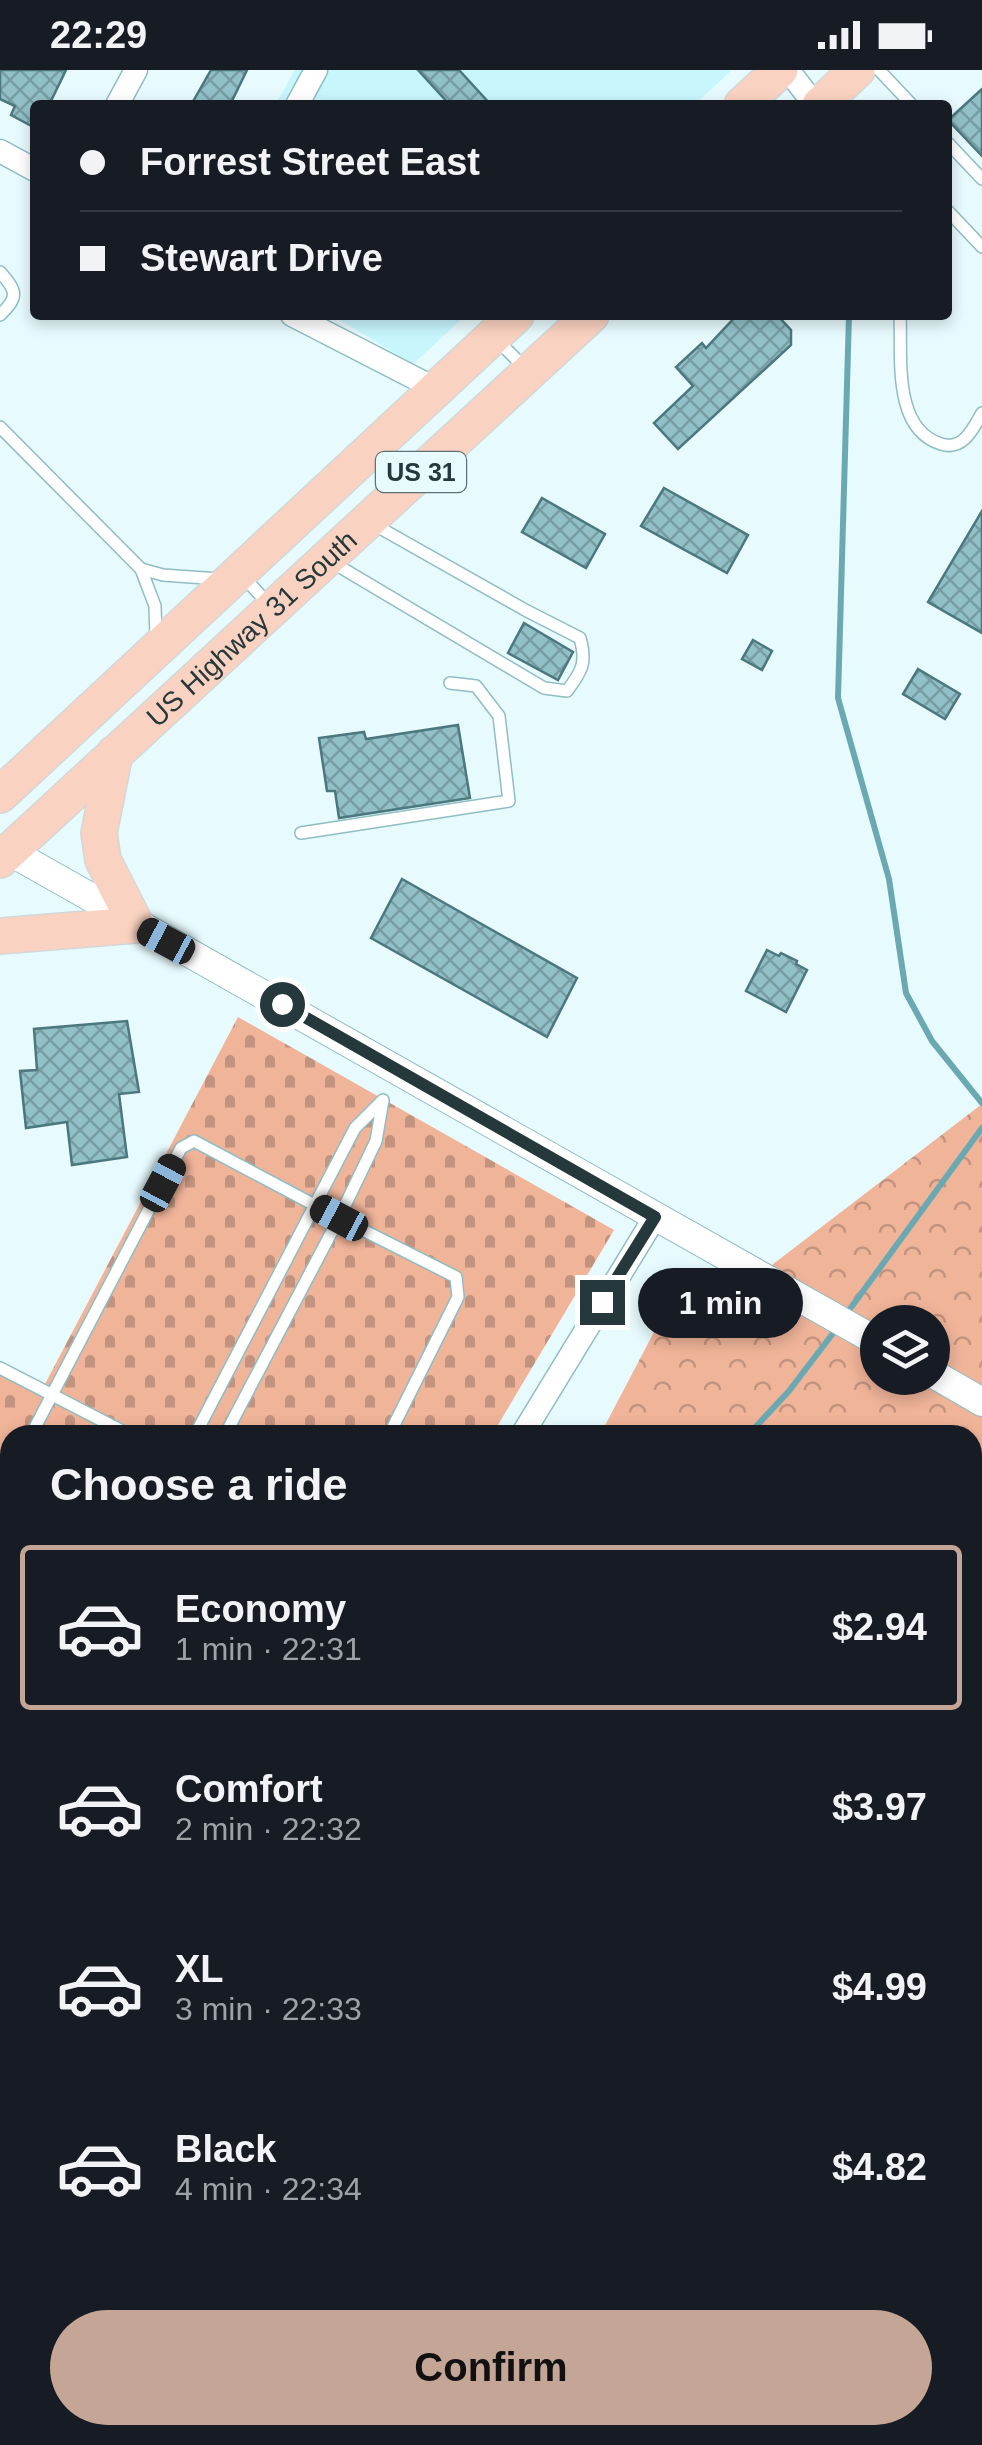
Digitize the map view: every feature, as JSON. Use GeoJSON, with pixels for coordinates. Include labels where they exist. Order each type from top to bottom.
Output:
{"type":"FeatureCollection","features":[{"type":"Feature","properties":{"kind":"main road"},"geometry":{"type":"LineString","coordinates":[[747,100],[780,70]]}},
{"type":"Feature","properties":{"kind":"main road","name":"US Highway 31 South"},"geometry":{"type":"LineString","coordinates":[[5,856],[586,320]]}},
{"type":"Feature","properties":{"kind":"main road","name":"US Highway 31 South"},"geometry":{"type":"LineString","coordinates":[[0,794],[504,326]]}},
{"type":"Feature","properties":{"kind":"main road"},"geometry":{"type":"LineString","coordinates":[[0,936],[136,925],[103,860],[99,834],[115,754]]}},
{"type":"Feature","properties":{"kind":"main road"},"geometry":{"type":"LineString","coordinates":[[0,765],[42,756]]}},
{"type":"Feature","properties":{"kind":"street"},"geometry":{"type":"LineString","coordinates":[[120,100],[136,70]]}},
{"type":"Feature","properties":{"kind":"street"},"geometry":{"type":"LineString","coordinates":[[299,100],[316,70]]}},
{"type":"Feature","properties":{"kind":"street"},"geometry":{"type":"LineString","coordinates":[[788,70],[834,96]]}},
{"type":"Feature","properties":{"kind":"street"},"geometry":{"type":"LineString","coordinates":[[0,151],[30,167]]}},
{"type":"Feature","properties":{"kind":"street"},"geometry":{"type":"LineString","coordinates":[[302,320],[436,390]]}},
{"type":"Feature","properties":{"kind":"street"},"geometry":{"type":"LineString","coordinates":[[5,856],[274,1000],[860,1332]]}},
{"type":"Feature","properties":{"kind":"street"},"geometry":{"type":"LineString","coordinates":[[528,1425],[655,1217]]}},
{"type":"Feature","properties":{"kind":"street"},"geometry":{"type":"LineString","coordinates":[[950,1383],[982,1402]]}},
{"type":"Feature","properties":{"kind":"lane"},"geometry":{"type":"LineString","coordinates":[[879,70],[907,100]]}},
{"type":"Feature","properties":{"kind":"lane"},"geometry":{"type":"LineString","coordinates":[[952,146],[982,179]]}},
{"type":"Feature","properties":{"kind":"lane"},"geometry":{"type":"LineString","coordinates":[[952,215],[982,247]]}},
{"type":"Feature","properties":{"kind":"lane"},"geometry":{"type":"LineString","coordinates":[[0,272],[14,288],[12,304],[0,315]]}},
{"type":"Feature","properties":{"kind":"lane"},"geometry":{"type":"LineString","coordinates":[[900,320],[904,396],[908,416],[918,428],[939,443],[951,446],[964,440],[982,413]]}},
{"type":"Feature","properties":{"kind":"lane"},"geometry":{"type":"LineString","coordinates":[[504,326],[529,372]]}},
{"type":"Feature","properties":{"kind":"lane"},"geometry":{"type":"LineString","coordinates":[[0,427],[141,569],[155,606],[155,650]]}},
{"type":"Feature","properties":{"kind":"lane"},"geometry":{"type":"LineString","coordinates":[[326,559],[544,688],[567,691],[585,658],[580,638],[367,521]]}},
{"type":"Feature","properties":{"kind":"lane"},"geometry":{"type":"LineString","coordinates":[[141,569],[214,580],[236,575],[273,608]]}},
{"type":"Feature","properties":{"kind":"lane"},"geometry":{"type":"LineString","coordinates":[[301,833],[509,801],[498,716],[476,686],[450,682]]}},
{"type":"Feature","properties":{"kind":"lane"},"geometry":{"type":"LineString","coordinates":[[201,1425],[355,1128],[382,1100],[398,1071]]}},
{"type":"Feature","properties":{"kind":"lane"},"geometry":{"type":"LineString","coordinates":[[230,1425],[376,1141],[382,1100]]}},
{"type":"Feature","properties":{"kind":"lane"},"geometry":{"type":"LineString","coordinates":[[36,1425],[181,1148],[194,1141],[456,1277],[458,1297],[394,1425]]}},
{"type":"Feature","properties":{"kind":"lane"},"geometry":{"type":"LineString","coordinates":[[0,1368],[111,1425]]}},
{"type":"Feature","properties":{"kind":"shaded area"},"geometry":{"type":"Polygon","coordinates":[[[295,70],[732,70],[699,100],[278,100],[295,70]]]}},
{"type":"Feature","properties":{"kind":"shaded area"},"geometry":{"type":"Polygon","coordinates":[[[339,320],[461,320],[413,364],[339,320]]]}},
{"type":"Feature","properties":{"kind":"green space"},"geometry":{"type":"Polygon","coordinates":[[[238,1017],[614,1230],[498,1425],[0,1425],[0,1361],[45,1384],[238,1017]]]}},
{"type":"Feature","properties":{"kind":"green space"},"geometry":{"type":"Polygon","coordinates":[[[982,1104],[982,1425],[605,1425],[654,1332],[738,1291],[982,1104]]]}},
{"type":"Feature","properties":{"kind":"building"},"geometry":{"type":"Polygon","coordinates":[[[0,70],[66,70],[51,100],[30,100],[30,125],[11,115],[15,106],[0,99],[0,70]]]}},
{"type":"Feature","properties":{"kind":"building"},"geometry":{"type":"Polygon","coordinates":[[[211,70],[247,70],[232,100],[194,100],[211,70]]]}},
{"type":"Feature","properties":{"kind":"building"},"geometry":{"type":"Polygon","coordinates":[[[418,70],[459,70],[486,100],[445,100],[418,70]]]}},
{"type":"Feature","properties":{"kind":"building"},"geometry":{"type":"Polygon","coordinates":[[[982,89],[982,156],[952,124],[952,116],[982,89]]]}},
{"type":"Feature","properties":{"kind":"building"},"geometry":{"type":"Polygon","coordinates":[[[732,320],[782,320],[791,330],[791,345],[678,449],[654,423],[693,386],[676,367],[702,343],[706,348],[732,320]]]}},
{"type":"Feature","properties":{"kind":"building"},"geometry":{"type":"Polygon","coordinates":[[[664,488],[748,535],[727,573],[641,526],[664,488]]]}},
{"type":"Feature","properties":{"kind":"building"},"geometry":{"type":"Polygon","coordinates":[[[542,498],[605,534],[586,568],[522,532],[542,498]]]}},
{"type":"Feature","properties":{"kind":"building"},"geometry":{"type":"Polygon","coordinates":[[[982,511],[982,633],[928,602],[982,511]]]}},
{"type":"Feature","properties":{"kind":"building"},"geometry":{"type":"Polygon","coordinates":[[[524,623],[573,652],[558,680],[508,653],[524,623]]]}},
{"type":"Feature","properties":{"kind":"building"},"geometry":{"type":"Polygon","coordinates":[[[753,640],[772,651],[762,670],[742,659],[753,640]]]}},
{"type":"Feature","properties":{"kind":"building"},"geometry":{"type":"Polygon","coordinates":[[[918,669],[960,694],[945,719],[903,694],[918,669]]]}},
{"type":"Feature","properties":{"kind":"building"},"geometry":{"type":"Polygon","coordinates":[[[458,725],[470,798],[339,818],[335,791],[327,791],[319,738],[364,732],[366,739],[458,725]]]}},
{"type":"Feature","properties":{"kind":"building"},"geometry":{"type":"Polygon","coordinates":[[[402,879],[577,978],[547,1037],[371,938],[402,879]]]}},
{"type":"Feature","properties":{"kind":"building"},"geometry":{"type":"Polygon","coordinates":[[[767,950],[797,961],[807,970],[786,1012],[746,991],[767,950]]]}},
{"type":"Feature","properties":{"kind":"building"},"geometry":{"type":"Polygon","coordinates":[[[127,1021],[139,1092],[119,1094],[127,1157],[72,1165],[67,1122],[26,1128],[20,1071],[37,1070],[34,1029],[127,1021]]]}},
{"type":"Feature","properties":{"kind":"waterway"},"geometry":{"type":"LineString","coordinates":[[849,320],[838,698],[889,879],[906,993],[932,1041],[982,1103]]}},
{"type":"Feature","properties":{"kind":"waterway"},"geometry":{"type":"LineString","coordinates":[[847,1313],[982,1128]]}},
{"type":"Feature","properties":{"kind":"waterway"},"geometry":{"type":"LineString","coordinates":[[757,1425],[837,1328]]}},
{"type":"Feature","properties":{"kind":"route"},"geometry":{"type":"LineString","coordinates":[[282,1004],[655,1217],[602,1302]]}}]}
